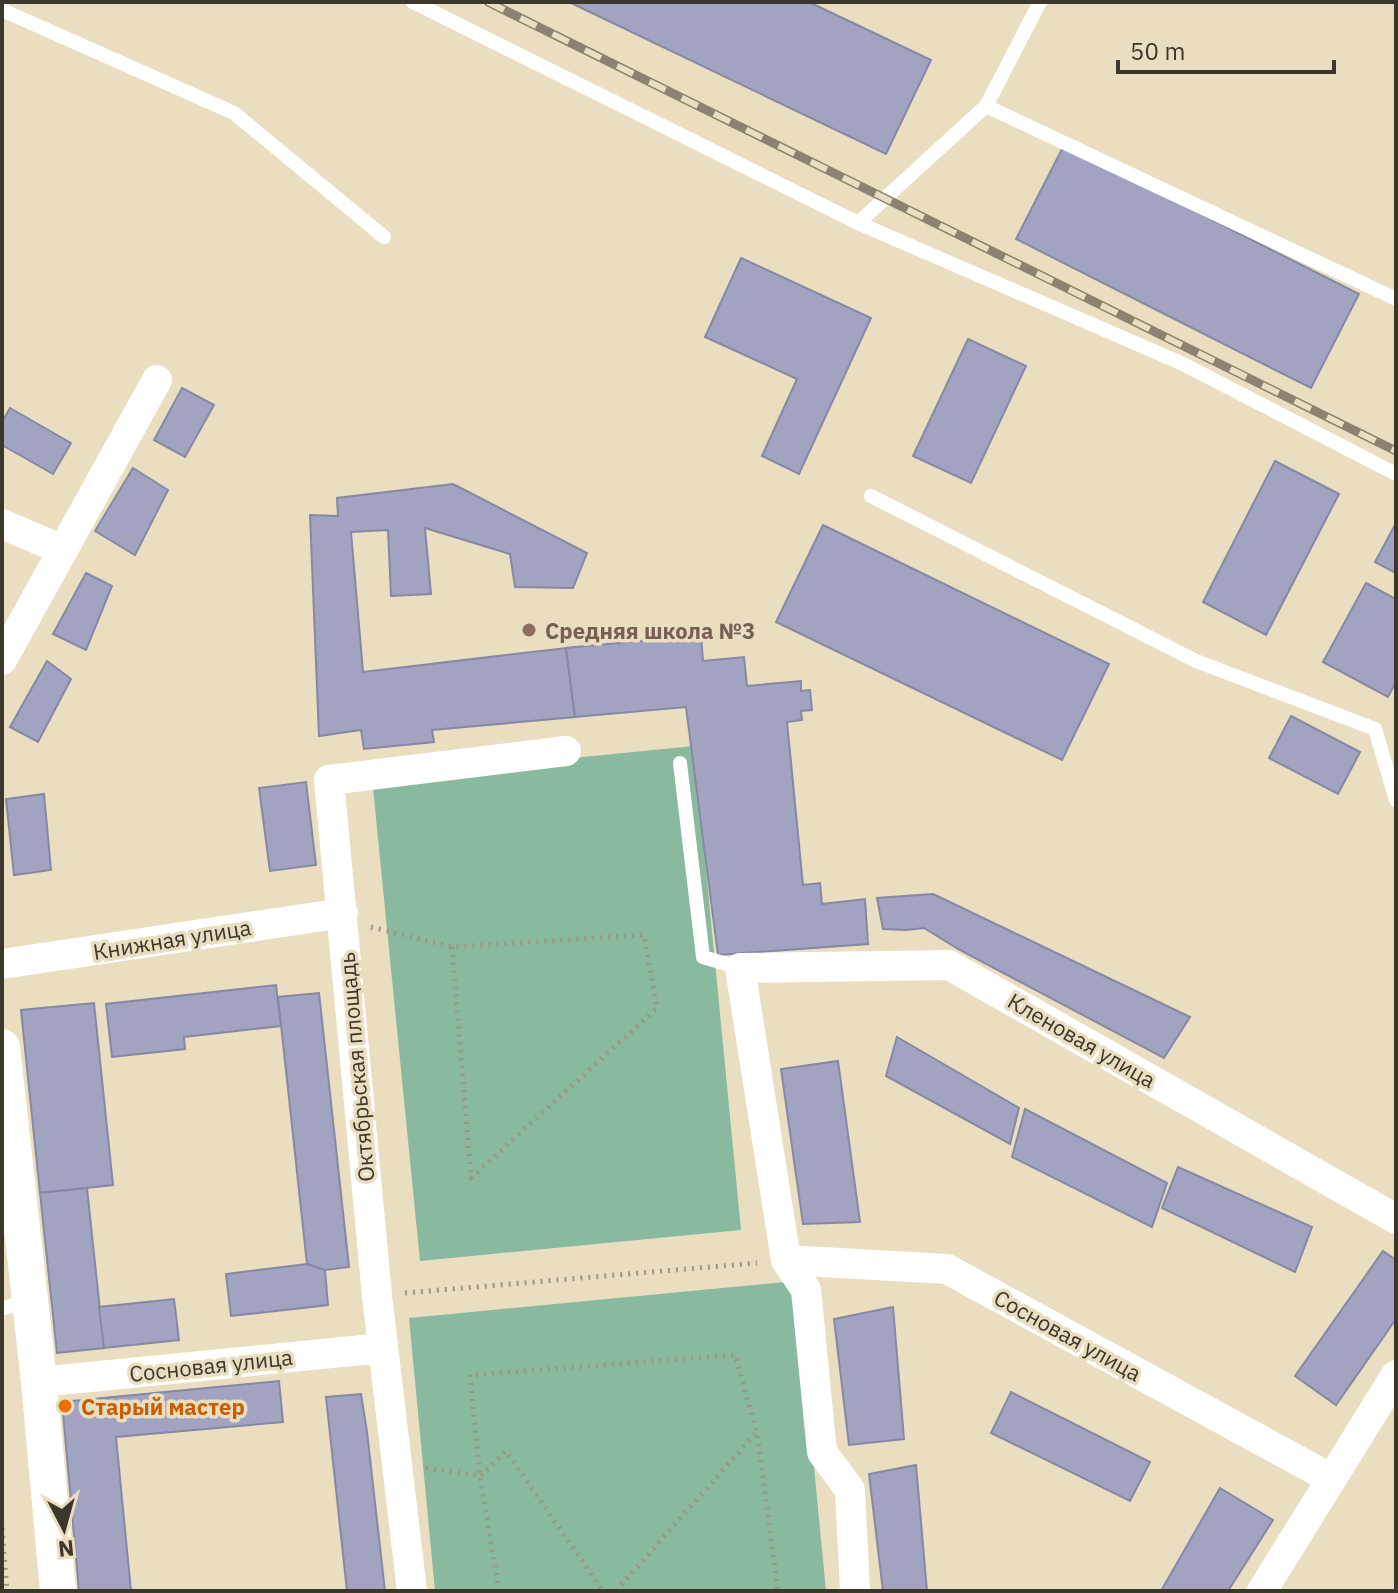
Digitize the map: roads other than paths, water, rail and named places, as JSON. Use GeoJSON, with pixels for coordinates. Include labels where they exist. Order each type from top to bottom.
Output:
{"type":"FeatureCollection","features":[{"type":"Feature","properties":{"kind":"street"},"geometry":{"type":"LineString","coordinates":[[2,660],[157,380]]}},
{"type":"Feature","properties":{"kind":"street"},"geometry":{"type":"LineString","coordinates":[[2,524],[63,550]]}},
{"type":"Feature","properties":{"kind":"street","name":"Октябрьская площадь"},"geometry":{"type":"LineString","coordinates":[[412,1591],[377,1296],[329,780],[566,751]]}},
{"type":"Feature","properties":{"kind":"street","name":"Книжная улица"},"geometry":{"type":"LineString","coordinates":[[2,964],[343,916]]}},
{"type":"Feature","properties":{"kind":"street","name":"Кленовая улица"},"geometry":{"type":"LineString","coordinates":[[740,968],[949,965],[1396,1219]]}},
{"type":"Feature","properties":{"kind":"street"},"geometry":{"type":"LineString","coordinates":[[740,968],[786,1260],[806,1290],[822,1452],[850,1490],[855,1591]]}},
{"type":"Feature","properties":{"kind":"street"},"geometry":{"type":"LineString","coordinates":[[2,1047],[16,1304],[39,1382],[58,1591]]}},
{"type":"Feature","properties":{"kind":"street","name":"Сосновая улица"},"geometry":{"type":"LineString","coordinates":[[786,1260],[947,1269],[1330,1478]]}},
{"type":"Feature","properties":{"kind":"street","name":"Сосновая улица"},"geometry":{"type":"LineString","coordinates":[[39,1382],[383,1348]]}},
{"type":"Feature","properties":{"kind":"street"},"geometry":{"type":"LineString","coordinates":[[1262,1591],[1396,1375]]}},
{"type":"Feature","properties":{"kind":"lane"},"geometry":{"type":"LineString","coordinates":[[858,223],[986,106],[1040,2]]}},
{"type":"Feature","properties":{"kind":"lane"},"geometry":{"type":"LineString","coordinates":[[415,3],[858,223],[1181,363],[1396,474]]}},
{"type":"Feature","properties":{"kind":"lane"},"geometry":{"type":"LineString","coordinates":[[2,10],[234,113],[384,237]]}},
{"type":"Feature","properties":{"kind":"lane"},"geometry":{"type":"LineString","coordinates":[[986,106],[1396,299]]}},
{"type":"Feature","properties":{"kind":"lane"},"geometry":{"type":"LineString","coordinates":[[871,496],[1196,661],[1375,729],[1396,800]]}},
{"type":"Feature","properties":{"kind":"lane"},"geometry":{"type":"LineString","coordinates":[[680,763],[703,957],[740,968]]}},
{"type":"Feature","properties":{"kind":"railway"},"geometry":{"type":"LineString","coordinates":[[488,2],[1396,451]]}},
{"type":"Feature","properties":{"kind":"place","name":"Средняя школа №3"},"geometry":{"type":"Point","coordinates":[529,630]}},
{"type":"Feature","properties":{"kind":"place","name":"Старый мастер"},"geometry":{"type":"Point","coordinates":[65,1406]}}]}
